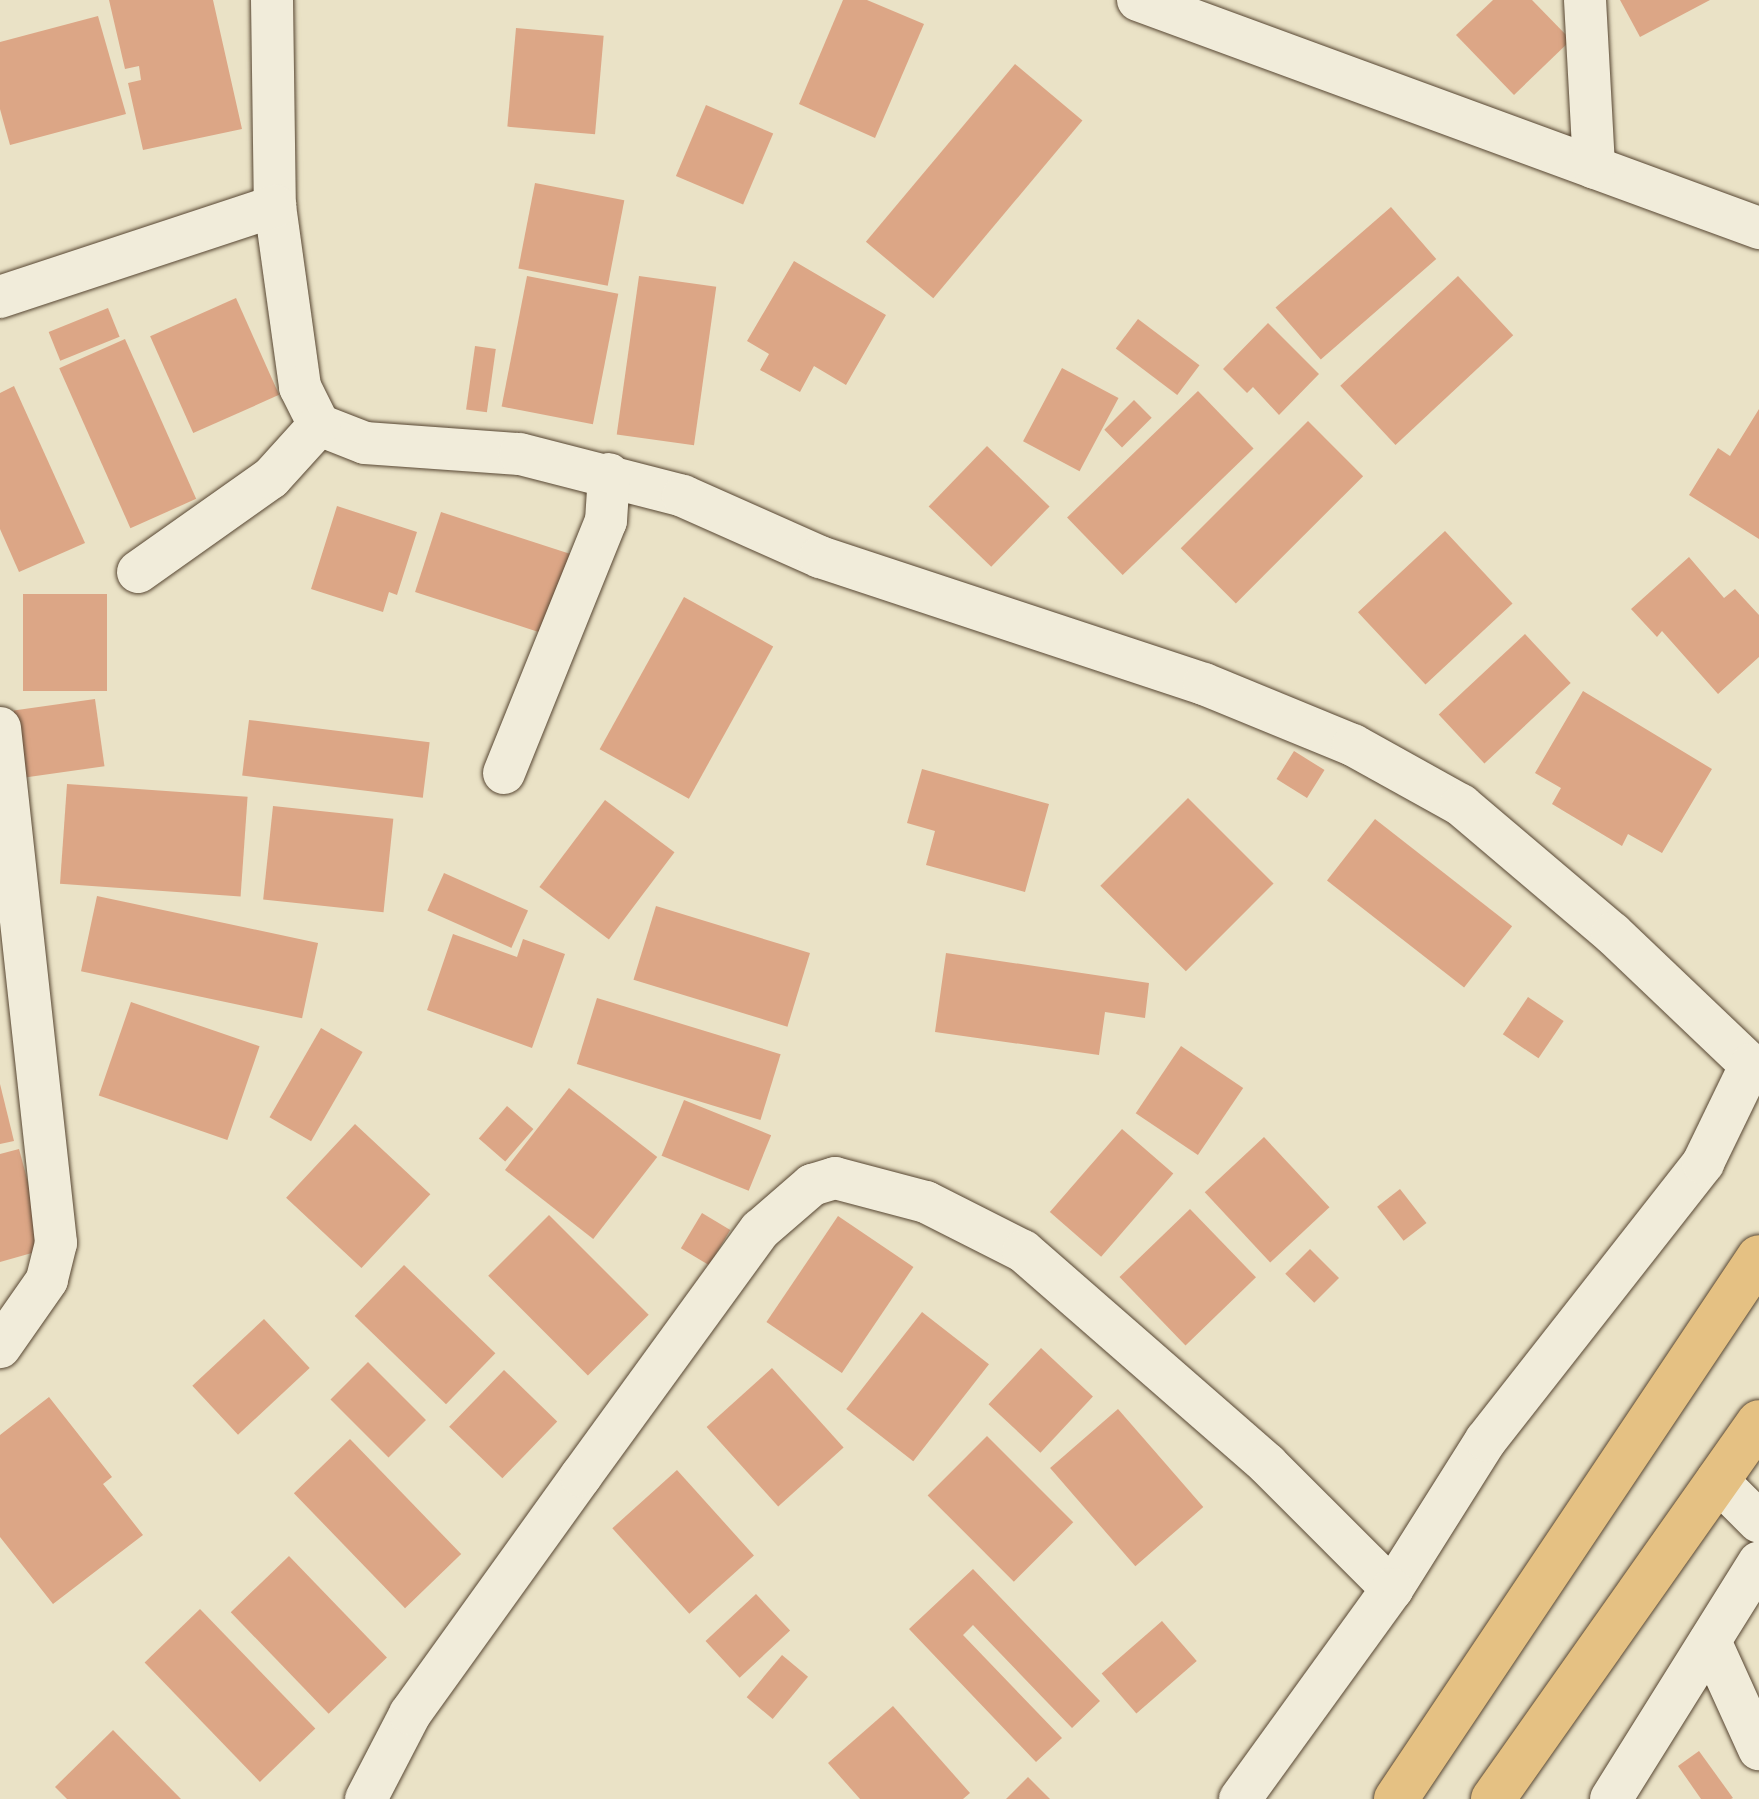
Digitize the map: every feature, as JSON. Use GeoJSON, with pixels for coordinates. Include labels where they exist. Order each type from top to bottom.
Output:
{"type":"FeatureCollection","features":[{"type":"Feature","properties":{"kind":"highway"},"geometry":{"type":"LineString","coordinates":[[1396,1799],[1759,1257]]}},
{"type":"Feature","properties":{"kind":"highway"},"geometry":{"type":"LineString","coordinates":[[1493,1799],[1759,1422]]}},
{"type":"Feature","properties":{"kind":"street"},"geometry":{"type":"LineString","coordinates":[[272,0],[275,206],[300,387],[319,425],[365,443],[520,454],[609,474],[683,496],[820,557],[1204,684],[1353,745],[1461,805],[1612,933],[1755,1068],[1703,1163],[1486,1440],[1392,1589],[1240,1799]]}},
{"type":"Feature","properties":{"kind":"street"},"geometry":{"type":"LineString","coordinates":[[1138,0],[1759,228]]}},
{"type":"Feature","properties":{"kind":"street"},"geometry":{"type":"LineString","coordinates":[[1585,0],[1594,168]]}},
{"type":"Feature","properties":{"kind":"street"},"geometry":{"type":"LineString","coordinates":[[0,297],[275,206]]}},
{"type":"Feature","properties":{"kind":"street"},"geometry":{"type":"LineString","coordinates":[[138,572],[271,478],[319,425]]}},
{"type":"Feature","properties":{"kind":"street"},"geometry":{"type":"LineString","coordinates":[[504,773],[606,521],[609,474]]}},
{"type":"Feature","properties":{"kind":"street"},"geometry":{"type":"LineString","coordinates":[[0,728],[56,1243],[47,1280],[0,1347]]}},
{"type":"Feature","properties":{"kind":"street"},"geometry":{"type":"LineString","coordinates":[[366,1799],[410,1714],[760,1230],[812,1185],[835,1178],[926,1202],[1023,1251],[1267,1464],[1392,1589]]}},
{"type":"Feature","properties":{"kind":"street"},"geometry":{"type":"LineString","coordinates":[[1717,1480],[1759,1522]]}},
{"type":"Feature","properties":{"kind":"street"},"geometry":{"type":"LineString","coordinates":[[1611,1799],[1759,1562]]}},
{"type":"Feature","properties":{"kind":"street"},"geometry":{"type":"LineString","coordinates":[[1710,1641],[1759,1749]]}},
{"type":"Feature","properties":{"kind":"building"},"geometry":{"type":"Polygon","coordinates":[[[109,0],[213,0],[242,129],[143,150],[128,83],[141,80],[139,66],[125,69],[109,0]]]}},
{"type":"Feature","properties":{"kind":"building"},"geometry":{"type":"Polygon","coordinates":[[[843,0],[867,0],[924,24],[875,138],[799,104],[843,0]]]}},
{"type":"Feature","properties":{"kind":"building"},"geometry":{"type":"Polygon","coordinates":[[[1493,0],[1532,0],[1571,40],[1514,95],[1456,35],[1493,0]]]}},
{"type":"Feature","properties":{"kind":"building"},"geometry":{"type":"Polygon","coordinates":[[[1620,0],[1710,0],[1640,37],[1620,0]]]}},
{"type":"Feature","properties":{"kind":"building"},"geometry":{"type":"Polygon","coordinates":[[[98,16],[126,114],[10,145],[0,109],[0,42],[98,16]]]}},
{"type":"Feature","properties":{"kind":"building"},"geometry":{"type":"Polygon","coordinates":[[[516,28],[604,36],[595,134],[507,127],[516,28]]]}},
{"type":"Feature","properties":{"kind":"building"},"geometry":{"type":"Polygon","coordinates":[[[1015,64],[1082,121],[933,298],[866,242],[1015,64]]]}},
{"type":"Feature","properties":{"kind":"building"},"geometry":{"type":"Polygon","coordinates":[[[706,105],[773,134],[743,204],[676,176],[706,105]]]}},
{"type":"Feature","properties":{"kind":"building"},"geometry":{"type":"Polygon","coordinates":[[[535,183],[624,200],[608,286],[518,268],[535,183]]]}},
{"type":"Feature","properties":{"kind":"building"},"geometry":{"type":"Polygon","coordinates":[[[1391,207],[1436,259],[1321,359],[1276,307],[1391,207]]]}},
{"type":"Feature","properties":{"kind":"building"},"geometry":{"type":"Polygon","coordinates":[[[794,261],[886,315],[846,385],[814,366],[800,392],[760,370],[769,354],[747,341],[794,261]]]}},
{"type":"Feature","properties":{"kind":"building"},"geometry":{"type":"Polygon","coordinates":[[[527,276],[618,294],[593,424],[502,407],[527,276]]]}},
{"type":"Feature","properties":{"kind":"building"},"geometry":{"type":"Polygon","coordinates":[[[639,276],[716,287],[694,445],[617,434],[639,276]]]}},
{"type":"Feature","properties":{"kind":"building"},"geometry":{"type":"Polygon","coordinates":[[[1458,276],[1513,335],[1395,445],[1340,386],[1458,276]]]}},
{"type":"Feature","properties":{"kind":"building"},"geometry":{"type":"Polygon","coordinates":[[[236,298],[279,395],[193,433],[150,336],[236,298]]]}},
{"type":"Feature","properties":{"kind":"building"},"geometry":{"type":"Polygon","coordinates":[[[108,308],[120,337],[60,361],[49,332],[108,308]]]}},
{"type":"Feature","properties":{"kind":"building"},"geometry":{"type":"Polygon","coordinates":[[[1138,319],[1199,365],[1177,395],[1116,349],[1138,319]]]}},
{"type":"Feature","properties":{"kind":"building"},"geometry":{"type":"Polygon","coordinates":[[[1268,323],[1319,374],[1279,415],[1253,387],[1247,393],[1223,369],[1268,323]]]}},
{"type":"Feature","properties":{"kind":"building"},"geometry":{"type":"Polygon","coordinates":[[[125,339],[196,499],[130,528],[59,368],[125,339]]]}},
{"type":"Feature","properties":{"kind":"building"},"geometry":{"type":"Polygon","coordinates":[[[475,346],[496,349],[487,412],[466,409],[475,346]]]}},
{"type":"Feature","properties":{"kind":"building"},"geometry":{"type":"Polygon","coordinates":[[[1062,368],[1119,398],[1080,471],[1023,441],[1062,368]]]}},
{"type":"Feature","properties":{"kind":"building"},"geometry":{"type":"Polygon","coordinates":[[[14,386],[85,543],[19,572],[0,529],[0,393],[14,386]]]}},
{"type":"Feature","properties":{"kind":"building"},"geometry":{"type":"Polygon","coordinates":[[[1198,391],[1254,449],[1123,575],[1067,517],[1198,391]]]}},
{"type":"Feature","properties":{"kind":"building"},"geometry":{"type":"Polygon","coordinates":[[[1134,400],[1152,418],[1122,447],[1104,430],[1134,400]]]}},
{"type":"Feature","properties":{"kind":"building"},"geometry":{"type":"Polygon","coordinates":[[[1759,409],[1759,539],[1689,495],[1718,448],[1730,456],[1759,409]]]}},
{"type":"Feature","properties":{"kind":"building"},"geometry":{"type":"Polygon","coordinates":[[[1308,421],[1363,476],[1236,603],[1181,548],[1308,421]]]}},
{"type":"Feature","properties":{"kind":"building"},"geometry":{"type":"Polygon","coordinates":[[[987,446],[1050,506],[991,567],[929,506],[987,446]]]}},
{"type":"Feature","properties":{"kind":"building"},"geometry":{"type":"Polygon","coordinates":[[[337,506],[417,532],[397,595],[389,592],[383,612],[311,589],[337,506]]]}},
{"type":"Feature","properties":{"kind":"building"},"geometry":{"type":"Polygon","coordinates":[[[441,512],[575,556],[549,635],[415,592],[441,512]]]}},
{"type":"Feature","properties":{"kind":"building"},"geometry":{"type":"Polygon","coordinates":[[[1445,531],[1513,603],[1425,685],[1358,612],[1445,531]]]}},
{"type":"Feature","properties":{"kind":"building"},"geometry":{"type":"Polygon","coordinates":[[[1689,557],[1724,598],[1735,589],[1759,615],[1759,657],[1718,694],[1662,631],[1657,637],[1631,609],[1689,557]]]}},
{"type":"Feature","properties":{"kind":"building"},"geometry":{"type":"Polygon","coordinates":[[[23,594],[107,594],[107,691],[23,691],[23,594]]]}},
{"type":"Feature","properties":{"kind":"building"},"geometry":{"type":"Polygon","coordinates":[[[684,597],[773,646],[689,799],[600,749],[684,597]]]}},
{"type":"Feature","properties":{"kind":"building"},"geometry":{"type":"Polygon","coordinates":[[[1525,634],[1571,683],[1484,763],[1439,714],[1525,634]]]}},
{"type":"Feature","properties":{"kind":"building"},"geometry":{"type":"Polygon","coordinates":[[[1583,691],[1712,769],[1662,853],[1628,834],[1622,846],[1552,804],[1561,788],[1535,773],[1583,691]]]}},
{"type":"Feature","properties":{"kind":"building"},"geometry":{"type":"Polygon","coordinates":[[[95,699],[104,766],[23,778],[14,710],[95,699]]]}},
{"type":"Feature","properties":{"kind":"building"},"geometry":{"type":"Polygon","coordinates":[[[249,720],[430,742],[423,798],[242,776],[249,720]]]}},
{"type":"Feature","properties":{"kind":"building"},"geometry":{"type":"Polygon","coordinates":[[[1294,751],[1325,770],[1307,798],[1277,779],[1294,751]]]}},
{"type":"Feature","properties":{"kind":"building"},"geometry":{"type":"Polygon","coordinates":[[[922,769],[1049,804],[1025,892],[926,865],[935,831],[907,823],[922,769]]]}},
{"type":"Feature","properties":{"kind":"building"},"geometry":{"type":"Polygon","coordinates":[[[67,784],[248,797],[241,896],[60,884],[67,784]]]}},
{"type":"Feature","properties":{"kind":"building"},"geometry":{"type":"Polygon","coordinates":[[[1188,798],[1274,884],[1186,971],[1100,886],[1188,798]]]}},
{"type":"Feature","properties":{"kind":"building"},"geometry":{"type":"Polygon","coordinates":[[[605,800],[674,852],[609,939],[539,887],[605,800]]]}},
{"type":"Feature","properties":{"kind":"building"},"geometry":{"type":"Polygon","coordinates":[[[273,806],[393,819],[384,912],[263,899],[273,806]]]}},
{"type":"Feature","properties":{"kind":"building"},"geometry":{"type":"Polygon","coordinates":[[[1375,819],[1512,926],[1464,988],[1327,880],[1375,819]]]}},
{"type":"Feature","properties":{"kind":"building"},"geometry":{"type":"Polygon","coordinates":[[[444,873],[528,910],[511,948],[427,910],[444,873]]]}},
{"type":"Feature","properties":{"kind":"building"},"geometry":{"type":"Polygon","coordinates":[[[97,896],[318,943],[302,1018],[81,971],[97,896]]]}},
{"type":"Feature","properties":{"kind":"building"},"geometry":{"type":"Polygon","coordinates":[[[656,906],[810,953],[787,1027],[633,980],[656,906]]]}},
{"type":"Feature","properties":{"kind":"building"},"geometry":{"type":"Polygon","coordinates":[[[453,934],[517,957],[523,939],[565,954],[532,1048],[427,1010],[453,934]]]}},
{"type":"Feature","properties":{"kind":"building"},"geometry":{"type":"Polygon","coordinates":[[[946,953],[1149,983],[1145,1018],[1105,1012],[1099,1055],[935,1032],[946,953]]]}},
{"type":"Feature","properties":{"kind":"building"},"geometry":{"type":"Polygon","coordinates":[[[1528,997],[1564,1021],[1538,1058],[1503,1034],[1528,997]]]}},
{"type":"Feature","properties":{"kind":"building"},"geometry":{"type":"Polygon","coordinates":[[[597,998],[781,1054],[760,1120],[577,1064],[597,998]]]}},
{"type":"Feature","properties":{"kind":"building"},"geometry":{"type":"Polygon","coordinates":[[[131,1002],[260,1046],[227,1140],[99,1096],[131,1002]]]}},
{"type":"Feature","properties":{"kind":"building"},"geometry":{"type":"Polygon","coordinates":[[[321,1028],[363,1052],[311,1141],[269,1117],[321,1028]]]}},
{"type":"Feature","properties":{"kind":"building"},"geometry":{"type":"Polygon","coordinates":[[[1181,1046],[1243,1088],[1198,1155],[1136,1113],[1181,1046]]]}},
{"type":"Feature","properties":{"kind":"building"},"geometry":{"type":"Polygon","coordinates":[[[0,1084],[14,1141],[0,1144],[0,1084]]]}},
{"type":"Feature","properties":{"kind":"building"},"geometry":{"type":"Polygon","coordinates":[[[569,1088],[657,1157],[593,1239],[505,1170],[569,1088]]]}},
{"type":"Feature","properties":{"kind":"building"},"geometry":{"type":"Polygon","coordinates":[[[684,1100],[771,1135],[749,1191],[662,1156],[684,1100]]]}},
{"type":"Feature","properties":{"kind":"building"},"geometry":{"type":"Polygon","coordinates":[[[507,1106],[533,1129],[505,1161],[479,1138],[507,1106]]]}},
{"type":"Feature","properties":{"kind":"building"},"geometry":{"type":"Polygon","coordinates":[[[355,1124],[430,1194],[361,1268],[286,1198],[355,1124]]]}},
{"type":"Feature","properties":{"kind":"building"},"geometry":{"type":"Polygon","coordinates":[[[1122,1129],[1173,1174],[1101,1257],[1050,1212],[1122,1129]]]}},
{"type":"Feature","properties":{"kind":"building"},"geometry":{"type":"Polygon","coordinates":[[[1264,1137],[1329,1207],[1270,1262],[1205,1192],[1264,1137]]]}},
{"type":"Feature","properties":{"kind":"building"},"geometry":{"type":"Polygon","coordinates":[[[19,1149],[46,1249],[0,1262],[0,1154],[19,1149]]]}},
{"type":"Feature","properties":{"kind":"building"},"geometry":{"type":"Polygon","coordinates":[[[1400,1189],[1426,1223],[1404,1241],[1377,1207],[1400,1189]]]}},
{"type":"Feature","properties":{"kind":"building"},"geometry":{"type":"Polygon","coordinates":[[[1190,1209],[1256,1277],[1185,1345],[1120,1277],[1190,1209]]]}},
{"type":"Feature","properties":{"kind":"building"},"geometry":{"type":"Polygon","coordinates":[[[702,1213],[730,1230],[709,1265],[681,1248],[702,1213]]]}},
{"type":"Feature","properties":{"kind":"building"},"geometry":{"type":"Polygon","coordinates":[[[549,1215],[649,1315],[588,1376],[488,1276],[549,1215]]]}},
{"type":"Feature","properties":{"kind":"building"},"geometry":{"type":"Polygon","coordinates":[[[838,1216],[913,1267],[842,1373],[766,1322],[838,1216]]]}},
{"type":"Feature","properties":{"kind":"building"},"geometry":{"type":"Polygon","coordinates":[[[1310,1249],[1339,1278],[1314,1303],[1285,1274],[1310,1249]]]}},
{"type":"Feature","properties":{"kind":"building"},"geometry":{"type":"Polygon","coordinates":[[[404,1265],[495,1353],[446,1404],[355,1316],[404,1265]]]}},
{"type":"Feature","properties":{"kind":"building"},"geometry":{"type":"Polygon","coordinates":[[[922,1312],[989,1364],[913,1461],[846,1409],[922,1312]]]}},
{"type":"Feature","properties":{"kind":"building"},"geometry":{"type":"Polygon","coordinates":[[[264,1319],[310,1368],[238,1435],[192,1386],[264,1319]]]}},
{"type":"Feature","properties":{"kind":"building"},"geometry":{"type":"Polygon","coordinates":[[[1041,1348],[1093,1396],[1040,1453],[988,1404],[1041,1348]]]}},
{"type":"Feature","properties":{"kind":"building"},"geometry":{"type":"Polygon","coordinates":[[[368,1362],[426,1420],[389,1457],[331,1399],[368,1362]]]}},
{"type":"Feature","properties":{"kind":"building"},"geometry":{"type":"Polygon","coordinates":[[[772,1368],[844,1448],[778,1506],[707,1427],[772,1368]]]}},
{"type":"Feature","properties":{"kind":"building"},"geometry":{"type":"Polygon","coordinates":[[[504,1370],[557,1421],[502,1478],[449,1427],[504,1370]]]}},
{"type":"Feature","properties":{"kind":"building"},"geometry":{"type":"Polygon","coordinates":[[[49,1397],[112,1477],[103,1484],[143,1535],[53,1604],[0,1537],[0,1435],[49,1397]]]}},
{"type":"Feature","properties":{"kind":"building"},"geometry":{"type":"Polygon","coordinates":[[[1118,1409],[1203,1507],[1135,1566],[1050,1468],[1118,1409]]]}},
{"type":"Feature","properties":{"kind":"building"},"geometry":{"type":"Polygon","coordinates":[[[987,1436],[1073,1522],[1014,1582],[928,1495],[987,1436]]]}},
{"type":"Feature","properties":{"kind":"building"},"geometry":{"type":"Polygon","coordinates":[[[350,1439],[461,1554],[405,1608],[294,1493],[350,1439]]]}},
{"type":"Feature","properties":{"kind":"building"},"geometry":{"type":"Polygon","coordinates":[[[677,1470],[754,1555],[689,1614],[612,1528],[677,1470]]]}},
{"type":"Feature","properties":{"kind":"building"},"geometry":{"type":"Polygon","coordinates":[[[289,1556],[387,1657],[329,1714],[231,1612],[289,1556]]]}},
{"type":"Feature","properties":{"kind":"building"},"geometry":{"type":"Polygon","coordinates":[[[973,1569],[1100,1701],[1072,1728],[973,1625],[963,1635],[1062,1738],[1036,1762],[909,1629],[973,1569]]]}},
{"type":"Feature","properties":{"kind":"building"},"geometry":{"type":"Polygon","coordinates":[[[756,1594],[790,1631],[740,1678],[706,1641],[756,1594]]]}},
{"type":"Feature","properties":{"kind":"building"},"geometry":{"type":"Polygon","coordinates":[[[200,1609],[315,1728],[260,1782],[145,1662],[200,1609]]]}},
{"type":"Feature","properties":{"kind":"building"},"geometry":{"type":"Polygon","coordinates":[[[1162,1621],[1197,1661],[1136,1713],[1102,1673],[1162,1621]]]}},
{"type":"Feature","properties":{"kind":"building"},"geometry":{"type":"Polygon","coordinates":[[[782,1655],[808,1677],[773,1719],[747,1697],[782,1655]]]}},
{"type":"Feature","properties":{"kind":"building"},"geometry":{"type":"Polygon","coordinates":[[[893,1706],[970,1793],[963,1799],[860,1799],[828,1763],[893,1706]]]}},
{"type":"Feature","properties":{"kind":"building"},"geometry":{"type":"Polygon","coordinates":[[[113,1730],[181,1799],[67,1799],[55,1787],[113,1730]]]}},
{"type":"Feature","properties":{"kind":"building"},"geometry":{"type":"Polygon","coordinates":[[[1699,1751],[1733,1798],[1701,1799],[1678,1766],[1699,1751]]]}},
{"type":"Feature","properties":{"kind":"building"},"geometry":{"type":"Polygon","coordinates":[[[1028,1777],[1050,1799],[1006,1799],[1028,1777]]]}}]}
